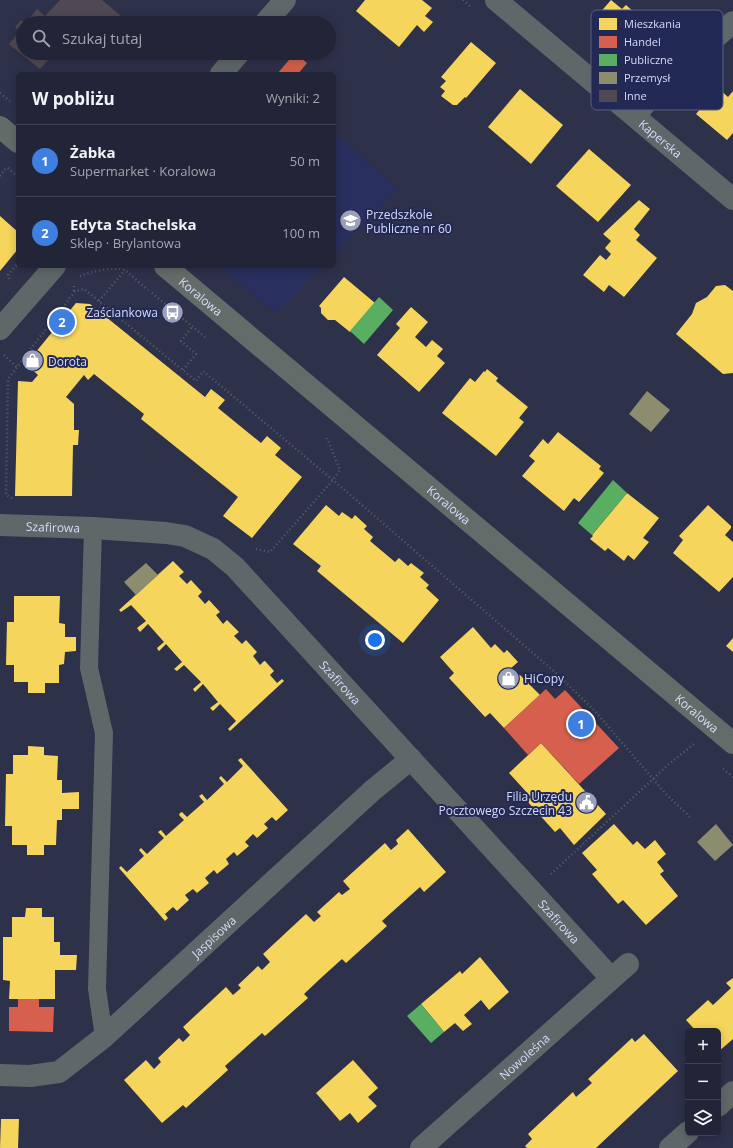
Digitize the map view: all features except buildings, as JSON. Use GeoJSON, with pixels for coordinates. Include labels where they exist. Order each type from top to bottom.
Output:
{"type":"FeatureCollection","features":[{"type":"Feature","properties":{"kind":"street"},"geometry":{"type":"LineString","coordinates":[[271,16],[285,0]]}},
{"type":"Feature","properties":{"kind":"street","name":"Kaperska"},"geometry":{"type":"LineString","coordinates":[[496,0],[591,79]]}},
{"type":"Feature","properties":{"kind":"street"},"geometry":{"type":"LineString","coordinates":[[723,31],[733,22]]}},
{"type":"Feature","properties":{"kind":"street"},"geometry":{"type":"LineString","coordinates":[[223,72],[233,60]]}},
{"type":"Feature","properties":{"kind":"street","name":"Kaperska"},"geometry":{"type":"LineString","coordinates":[[628,110],[733,199]]}},
{"type":"Feature","properties":{"kind":"street"},"geometry":{"type":"LineString","coordinates":[[635,116],[640,110]]}},
{"type":"Feature","properties":{"kind":"street"},"geometry":{"type":"LineString","coordinates":[[0,127],[16,140]]}},
{"type":"Feature","properties":{"kind":"street"},"geometry":{"type":"LineString","coordinates":[[0,329],[53,268]]}},
{"type":"Feature","properties":{"kind":"street","name":"Koralowa"},"geometry":{"type":"LineString","coordinates":[[167,268],[733,743]]}},
{"type":"Feature","properties":{"kind":"street","name":"Szafirowa"},"geometry":{"type":"LineString","coordinates":[[0,525],[93,528],[166,533],[185,536],[213,548],[235,567],[611,978]]}},
{"type":"Feature","properties":{"kind":"street","name":"Jaspisowa"},"geometry":{"type":"LineString","coordinates":[[0,1075],[30,1076],[59,1072],[104,1037],[373,790],[411,759]]}},
{"type":"Feature","properties":{"kind":"street","name":"Nowoleśna"},"geometry":{"type":"LineString","coordinates":[[421,1148],[628,964]]}},
{"type":"Feature","properties":{"kind":"street"},"geometry":{"type":"LineString","coordinates":[[721,1103],[733,1092]]}},
{"type":"Feature","properties":{"kind":"lane"},"geometry":{"type":"LineString","coordinates":[[93,528],[89,668],[104,733],[97,989],[104,1037]]}},
{"type":"Feature","properties":{"kind":"path"},"geometry":{"type":"LineString","coordinates":[[0,176],[7,167]]}},
{"type":"Feature","properties":{"kind":"path"},"geometry":{"type":"LineString","coordinates":[[77,279],[81,275],[107,269],[120,268],[125,270],[207,338]]}},
{"type":"Feature","properties":{"kind":"path"},"geometry":{"type":"LineString","coordinates":[[100,301],[125,270]]}},
{"type":"Feature","properties":{"kind":"path"},"geometry":{"type":"LineString","coordinates":[[73,282],[74,292],[76,291]]}},
{"type":"Feature","properties":{"kind":"path"},"geometry":{"type":"LineString","coordinates":[[13,499],[6,495],[8,379],[76,291],[84,289],[196,381],[203,371],[333,480],[556,673],[595,711],[666,794],[692,819]]}},
{"type":"Feature","properties":{"kind":"path"},"geometry":{"type":"LineString","coordinates":[[183,370],[196,354],[181,341],[192,327]]}},
{"type":"Feature","properties":{"kind":"path"},"geometry":{"type":"LineString","coordinates":[[4,355],[17,367]]}},
{"type":"Feature","properties":{"kind":"path"},"geometry":{"type":"LineString","coordinates":[[250,548],[270,552],[340,470],[326,434]]}},
{"type":"Feature","properties":{"kind":"path"},"geometry":{"type":"LineString","coordinates":[[532,892],[653,779],[694,744]]}},
{"type":"Feature","properties":{"kind":"shaded area","name":"Przedszkole Publiczne nr 60"},"geometry":{"type":"Polygon","coordinates":[[[336,135],[398,189],[336,251],[336,135]]]}},
{"type":"Feature","properties":{"kind":"shaded area"},"geometry":{"type":"Polygon","coordinates":[[[222,268],[320,268],[275,313],[222,268]]]}},
{"type":"Feature","properties":{"kind":"place","name":"Przedszkole Publiczne nr 60"},"geometry":{"type":"Point","coordinates":[350,221]}},
{"type":"Feature","properties":{"kind":"place","name":"Zaściankowa"},"geometry":{"type":"Point","coordinates":[173,312]}},
{"type":"Feature","properties":{"kind":"place","name":"Edyta Stachelska"},"geometry":{"type":"Point","coordinates":[62,322]}},
{"type":"Feature","properties":{"kind":"place","name":"Dorota"},"geometry":{"type":"Point","coordinates":[32,361]}},
{"type":"Feature","properties":{"kind":"place","name":"HiCopy"},"geometry":{"type":"Point","coordinates":[508,678]}},
{"type":"Feature","properties":{"kind":"place","name":"Żabka"},"geometry":{"type":"Point","coordinates":[581,724]}},
{"type":"Feature","properties":{"kind":"place","name":"Filia Urzędu Pocztowego Szczecin 43"},"geometry":{"type":"Point","coordinates":[587,803]}}]}
